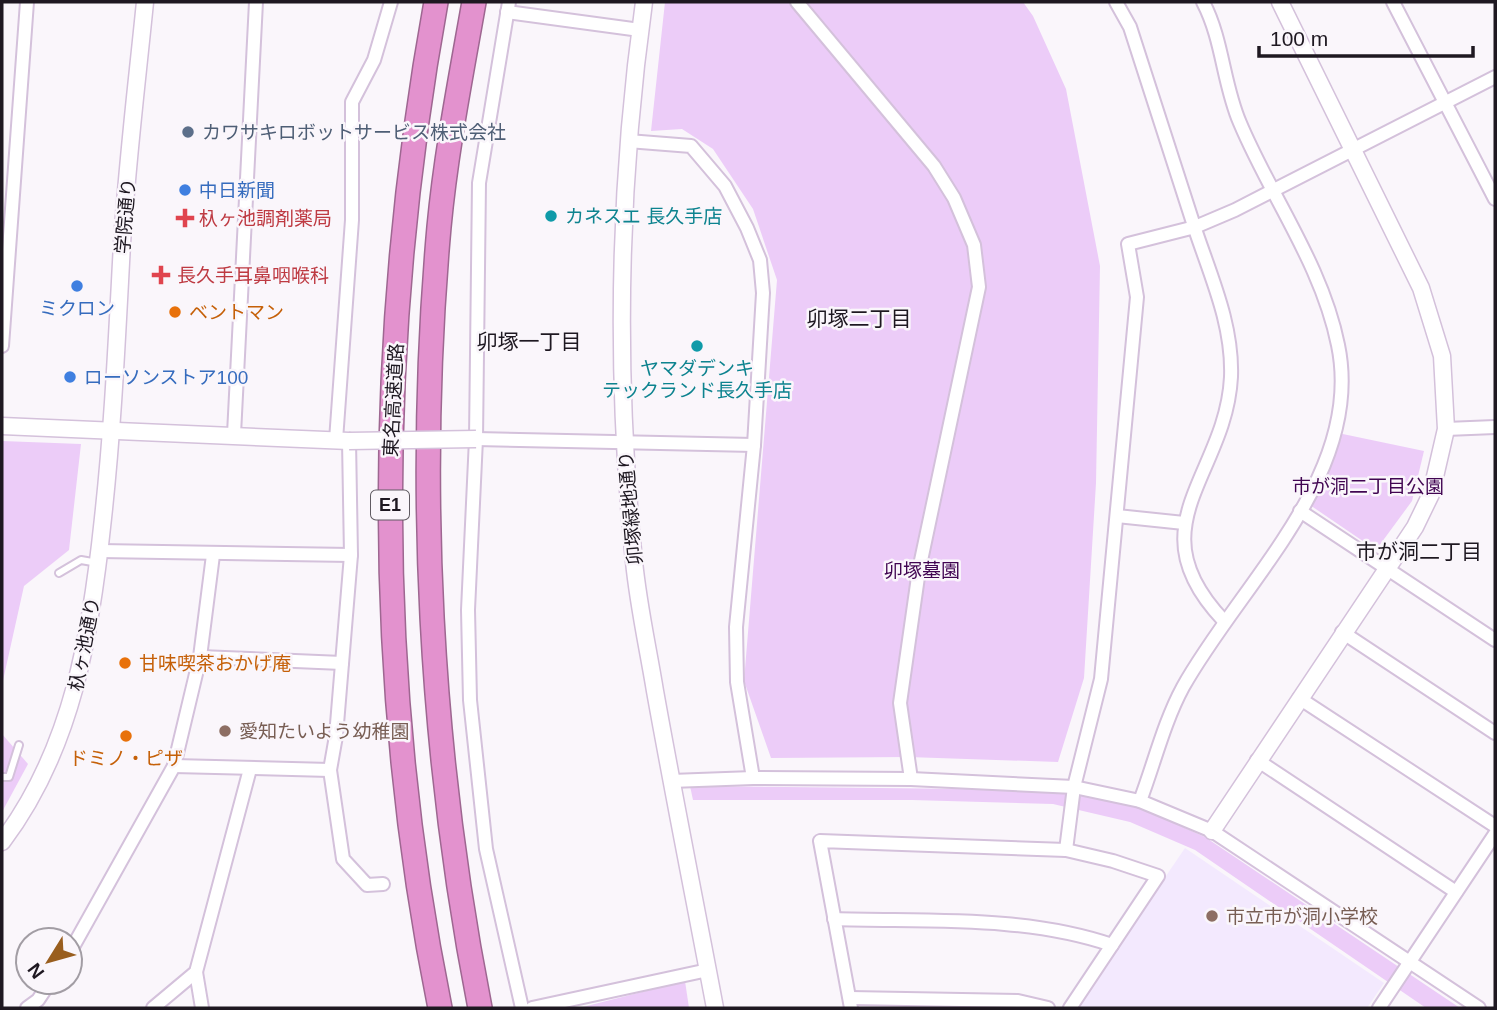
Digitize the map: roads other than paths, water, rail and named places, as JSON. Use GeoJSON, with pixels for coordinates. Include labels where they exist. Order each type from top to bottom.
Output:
{"type":"FeatureCollection","features":[{"type":"Feature","properties":{"kind":"highway","name":"東名高速道路"},"geometry":{"type":"LineString","coordinates":[[436,2],[420,86],[403,220],[390,467],[391,588],[404,765],[427,945],[440,1008]]}},
{"type":"Feature","properties":{"kind":"highway","name":"東名高速道路"},"geometry":{"type":"LineString","coordinates":[[474,2],[439,226],[431,354],[429,478],[434,614],[447,792],[467,942],[480,1008]]}},
{"type":"Feature","properties":{"kind":"street"},"geometry":{"type":"LineString","coordinates":[[2,346],[27,2]]}},
{"type":"Feature","properties":{"kind":"street","name":"学院通り"},"geometry":{"type":"LineString","coordinates":[[112,430],[122,242],[145,2]]}},
{"type":"Feature","properties":{"kind":"street"},"geometry":{"type":"LineString","coordinates":[[234,434],[256,2]]}},
{"type":"Feature","properties":{"kind":"street"},"geometry":{"type":"LineString","coordinates":[[383,884],[366,885],[343,859],[330,770],[351,555],[342,440],[352,220],[352,103],[374,60],[391,2]]}},
{"type":"Feature","properties":{"kind":"street","name":"卯塚緑地通り"},"geometry":{"type":"LineString","coordinates":[[644,2],[628,141],[620,309],[624,442],[634,564],[671,781],[715,1008]]}},
{"type":"Feature","properties":{"kind":"street"},"geometry":{"type":"LineString","coordinates":[[797,2],[934,166],[954,198],[974,245],[979,287],[919,570],[901,703],[911,779]]}},
{"type":"Feature","properties":{"kind":"street"},"geometry":{"type":"LineString","coordinates":[[1116,2],[1129,27],[1227,326],[1231,378],[1221,426],[1184,523],[1186,562],[1194,584],[1204,600],[1224,621]]}},
{"type":"Feature","properties":{"kind":"street"},"geometry":{"type":"LineString","coordinates":[[1140,801],[1182,689],[1224,621],[1300,512],[1330,456],[1343,401],[1340,360],[1324,296],[1240,123],[1214,25],[1203,2]]}},
{"type":"Feature","properties":{"kind":"street"},"geometry":{"type":"LineString","coordinates":[[1212,831],[1342,632],[1415,527],[1431,494],[1446,429],[1442,356],[1420,288],[1280,2]]}},
{"type":"Feature","properties":{"kind":"street"},"geometry":{"type":"LineString","coordinates":[[1393,2],[1495,199]]}},
{"type":"Feature","properties":{"kind":"street"},"geometry":{"type":"LineString","coordinates":[[522,1008],[486,849],[470,700],[468,586],[476,439],[479,183],[508,7],[640,30]]}},
{"type":"Feature","properties":{"kind":"street"},"geometry":{"type":"LineString","coordinates":[[1066,850],[1074,787],[1101,679],[1138,297],[1128,244],[1195,227],[1274,191],[1495,77]]}},
{"type":"Feature","properties":{"kind":"street"},"geometry":{"type":"LineString","coordinates":[[628,141],[691,146],[725,186],[760,260],[763,293],[754,445],[736,627],[737,682],[753,778]]}},
{"type":"Feature","properties":{"kind":"street"},"geometry":{"type":"LineString","coordinates":[[2,426],[342,440],[476,439],[754,445]]}},
{"type":"Feature","properties":{"kind":"street"},"geometry":{"type":"LineString","coordinates":[[1446,429],[1495,427]]}},
{"type":"Feature","properties":{"kind":"street","name":"杁ヶ池通り"},"geometry":{"type":"LineString","coordinates":[[2,842],[23,814],[55,750],[73,702],[90,629],[112,430]]}},
{"type":"Feature","properties":{"kind":"street"},"geometry":{"type":"LineString","coordinates":[[1300,512],[1495,640]]}},
{"type":"Feature","properties":{"kind":"street"},"geometry":{"type":"LineString","coordinates":[[1117,516],[1184,523]]}},
{"type":"Feature","properties":{"kind":"street"},"geometry":{"type":"LineString","coordinates":[[84,927],[174,766],[200,657],[213,555]]}},
{"type":"Feature","properties":{"kind":"street"},"geometry":{"type":"LineString","coordinates":[[99,557],[351,555]]}},
{"type":"Feature","properties":{"kind":"street"},"geometry":{"type":"LineString","coordinates":[[1342,632],[1495,733]]}},
{"type":"Feature","properties":{"kind":"street"},"geometry":{"type":"LineString","coordinates":[[200,657],[342,663]]}},
{"type":"Feature","properties":{"kind":"street"},"geometry":{"type":"LineString","coordinates":[[1299,698],[1495,826]]}},
{"type":"Feature","properties":{"kind":"street"},"geometry":{"type":"LineString","coordinates":[[1257,760],[1456,892]]}},
{"type":"Feature","properties":{"kind":"street"},"geometry":{"type":"LineString","coordinates":[[174,766],[330,770]]}},
{"type":"Feature","properties":{"kind":"street"},"geometry":{"type":"LineString","coordinates":[[202,1008],[196,972],[250,769]]}},
{"type":"Feature","properties":{"kind":"street"},"geometry":{"type":"LineString","coordinates":[[671,781],[753,778],[911,779],[1074,787],[1140,801],[1212,831],[1479,1008]]}},
{"type":"Feature","properties":{"kind":"street"},"geometry":{"type":"LineString","coordinates":[[1379,1008],[1495,834]]}},
{"type":"Feature","properties":{"kind":"street"},"geometry":{"type":"LineString","coordinates":[[1048,1008],[1018,1001],[851,1003],[820,841],[1066,850],[1113,861],[1158,876],[1070,1008]]}},
{"type":"Feature","properties":{"kind":"street"},"geometry":{"type":"LineString","coordinates":[[834,919],[1026,925],[1073,932],[1112,945]]}},
{"type":"Feature","properties":{"kind":"street"},"geometry":{"type":"LineString","coordinates":[[532,1008],[708,970]]}},
{"type":"Feature","properties":{"kind":"street"},"geometry":{"type":"LineString","coordinates":[[153,1008],[196,972]]}},
{"type":"Feature","properties":{"kind":"lane"},"geometry":{"type":"LineString","coordinates":[[59,573],[81,560],[99,557]]}},
{"type":"Feature","properties":{"kind":"lane"},"geometry":{"type":"LineString","coordinates":[[2,778],[9,777],[19,745]]}},
{"type":"Feature","properties":{"kind":"place","name":"カワサキロボットサービス株式会社"},"geometry":{"type":"Point","coordinates":[188,132]}},
{"type":"Feature","properties":{"kind":"place","name":"中日新聞"},"geometry":{"type":"Point","coordinates":[185,190]}},
{"type":"Feature","properties":{"kind":"place","name":"カネスエ 長久手店"},"geometry":{"type":"Point","coordinates":[551,216]}},
{"type":"Feature","properties":{"kind":"place","name":"杁ヶ池調剤薬局"},"geometry":{"type":"Point","coordinates":[185,218]}},
{"type":"Feature","properties":{"kind":"place","name":"長久手耳鼻咽喉科"},"geometry":{"type":"Point","coordinates":[161,275]}},
{"type":"Feature","properties":{"kind":"place","name":"ミクロン"},"geometry":{"type":"Point","coordinates":[77,286]}},
{"type":"Feature","properties":{"kind":"place","name":"ベントマン"},"geometry":{"type":"Point","coordinates":[175,312]}},
{"type":"Feature","properties":{"kind":"place","name":"ヤマダデンキ テックランド長久手店"},"geometry":{"type":"Point","coordinates":[697,346]}},
{"type":"Feature","properties":{"kind":"place","name":"ローソンストア100"},"geometry":{"type":"Point","coordinates":[70,377]}},
{"type":"Feature","properties":{"kind":"place","name":"甘味喫茶おかげ庵"},"geometry":{"type":"Point","coordinates":[125,663]}},
{"type":"Feature","properties":{"kind":"place","name":"愛知たいよう幼稚園"},"geometry":{"type":"Point","coordinates":[225,731]}},
{"type":"Feature","properties":{"kind":"place","name":"ドミノ・ピザ"},"geometry":{"type":"Point","coordinates":[126,736]}},
{"type":"Feature","properties":{"kind":"place","name":"市立市が洞小学校"},"geometry":{"type":"Point","coordinates":[1212,916]}},
{"type":"Feature","properties":{"kind":"district","name":"卯塚二丁目"},"geometry":{"type":"Point","coordinates":[859,319]}},
{"type":"Feature","properties":{"kind":"district","name":"卯塚一丁目"},"geometry":{"type":"Point","coordinates":[529,342]}},
{"type":"Feature","properties":{"kind":"district","name":"市が洞二丁目"},"geometry":{"type":"Point","coordinates":[1419,552]}},
{"type":"Feature","properties":{"kind":"park label","name":"市が洞二丁目公園"},"geometry":{"type":"Point","coordinates":[1368,486]}},
{"type":"Feature","properties":{"kind":"park label","name":"卯塚墓園"},"geometry":{"type":"Point","coordinates":[922,570]}}]}
